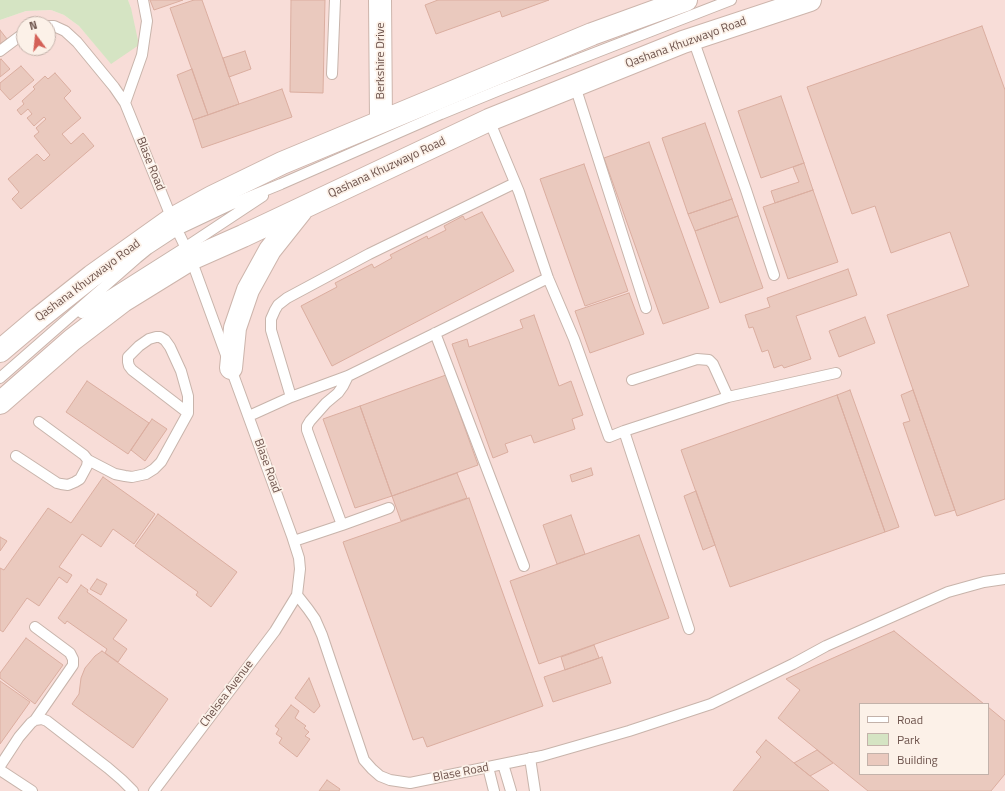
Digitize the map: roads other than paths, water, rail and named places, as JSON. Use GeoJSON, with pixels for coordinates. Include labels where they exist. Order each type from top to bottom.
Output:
{"type":"FeatureCollection","features":[{"type":"Feature","properties":{"kind":"main road","name":"Berkshire Drive"},"geometry":{"type":"LineString","coordinates":[[380,0],[381,121]]}},
{"type":"Feature","properties":{"kind":"main road","name":"Qashana Khuzwayo Road"},"geometry":{"type":"LineString","coordinates":[[0,351],[38,318],[92,276],[175,225],[212,197],[282,163],[381,121],[592,34],[686,0]]}},
{"type":"Feature","properties":{"kind":"main road","name":"Qashana Khuzwayo Road"},"geometry":{"type":"LineString","coordinates":[[0,403],[77,335],[188,253],[243,236],[489,120],[693,39],[810,0]]}},
{"type":"Feature","properties":{"kind":"main road"},"geometry":{"type":"LineString","coordinates":[[231,368],[235,328],[248,290],[270,250],[304,207]]}},
{"type":"Feature","properties":{"kind":"lane"},"geometry":{"type":"LineString","coordinates":[[125,103],[142,55],[147,21],[144,0]]}},
{"type":"Feature","properties":{"kind":"lane"},"geometry":{"type":"LineString","coordinates":[[332,74],[335,0]]}},
{"type":"Feature","properties":{"kind":"lane"},"geometry":{"type":"LineString","coordinates":[[0,378],[175,225],[281,184],[502,89],[731,0]]}},
{"type":"Feature","properties":{"kind":"lane","name":"Blase Road"},"geometry":{"type":"LineString","coordinates":[[56,27],[65,31],[78,42],[125,103],[188,253],[294,541],[299,558],[300,569],[296,595],[315,619],[319,628],[364,760],[380,776],[390,780],[410,782],[542,756],[629,731],[711,704],[793,664],[826,646],[948,592],[984,582],[1005,579]]}},
{"type":"Feature","properties":{"kind":"lane"},"geometry":{"type":"LineString","coordinates":[[0,52],[16,39]]}},
{"type":"Feature","properties":{"kind":"lane"},"geometry":{"type":"LineString","coordinates":[[693,39],[774,275]]}},
{"type":"Feature","properties":{"kind":"lane"},"geometry":{"type":"LineString","coordinates":[[575,86],[646,308]]}},
{"type":"Feature","properties":{"kind":"lane"},"geometry":{"type":"LineString","coordinates":[[489,120],[515,183],[548,278],[574,339],[608,437],[728,397],[836,373]]}},
{"type":"Feature","properties":{"kind":"lane"},"geometry":{"type":"LineString","coordinates":[[291,397],[271,330],[271,319],[278,305],[288,298],[369,254],[515,183]]}},
{"type":"Feature","properties":{"kind":"lane"},"geometry":{"type":"LineString","coordinates":[[53,331],[188,253],[281,184]]}},
{"type":"Feature","properties":{"kind":"lane"},"geometry":{"type":"LineString","coordinates":[[248,416],[291,397],[348,376],[548,278]]}},
{"type":"Feature","properties":{"kind":"lane"},"geometry":{"type":"LineString","coordinates":[[435,333],[524,566]]}},
{"type":"Feature","properties":{"kind":"lane"},"geometry":{"type":"LineString","coordinates":[[39,422],[84,455],[88,460],[116,474],[132,477],[146,474],[154,469],[161,462],[188,413],[188,396],[170,347],[165,340],[160,337],[156,337],[149,339],[128,357],[129,366],[132,370],[188,413]]}},
{"type":"Feature","properties":{"kind":"lane"},"geometry":{"type":"LineString","coordinates":[[632,380],[697,359],[709,360],[713,364],[728,397]]}},
{"type":"Feature","properties":{"kind":"lane"},"geometry":{"type":"LineString","coordinates":[[342,525],[310,441],[307,426],[326,403],[343,386],[348,376]]}},
{"type":"Feature","properties":{"kind":"lane"},"geometry":{"type":"LineString","coordinates":[[624,431],[689,628]]}},
{"type":"Feature","properties":{"kind":"lane"},"geometry":{"type":"LineString","coordinates":[[16,456],[48,478],[57,483],[68,485],[80,479],[87,466],[88,460]]}},
{"type":"Feature","properties":{"kind":"lane"},"geometry":{"type":"LineString","coordinates":[[294,541],[389,508]]}},
{"type":"Feature","properties":{"kind":"lane","name":"Chelsea Avenue"},"geometry":{"type":"LineString","coordinates":[[154,791],[275,632],[296,595]]}},
{"type":"Feature","properties":{"kind":"lane"},"geometry":{"type":"LineString","coordinates":[[35,626],[70,652],[73,659],[73,665],[36,720]]}},
{"type":"Feature","properties":{"kind":"lane"},"geometry":{"type":"LineString","coordinates":[[0,766],[19,737],[31,723],[42,719],[48,721],[117,776],[133,791]]}},
{"type":"Feature","properties":{"kind":"lane"},"geometry":{"type":"LineString","coordinates":[[530,758],[535,791]]}},
{"type":"Feature","properties":{"kind":"lane"},"geometry":{"type":"LineString","coordinates":[[502,764],[511,791]]}},
{"type":"Feature","properties":{"kind":"lane"},"geometry":{"type":"LineString","coordinates":[[488,767],[494,791]]}},
{"type":"Feature","properties":{"kind":"lane"},"geometry":{"type":"LineString","coordinates":[[0,770],[32,791]]}}]}
